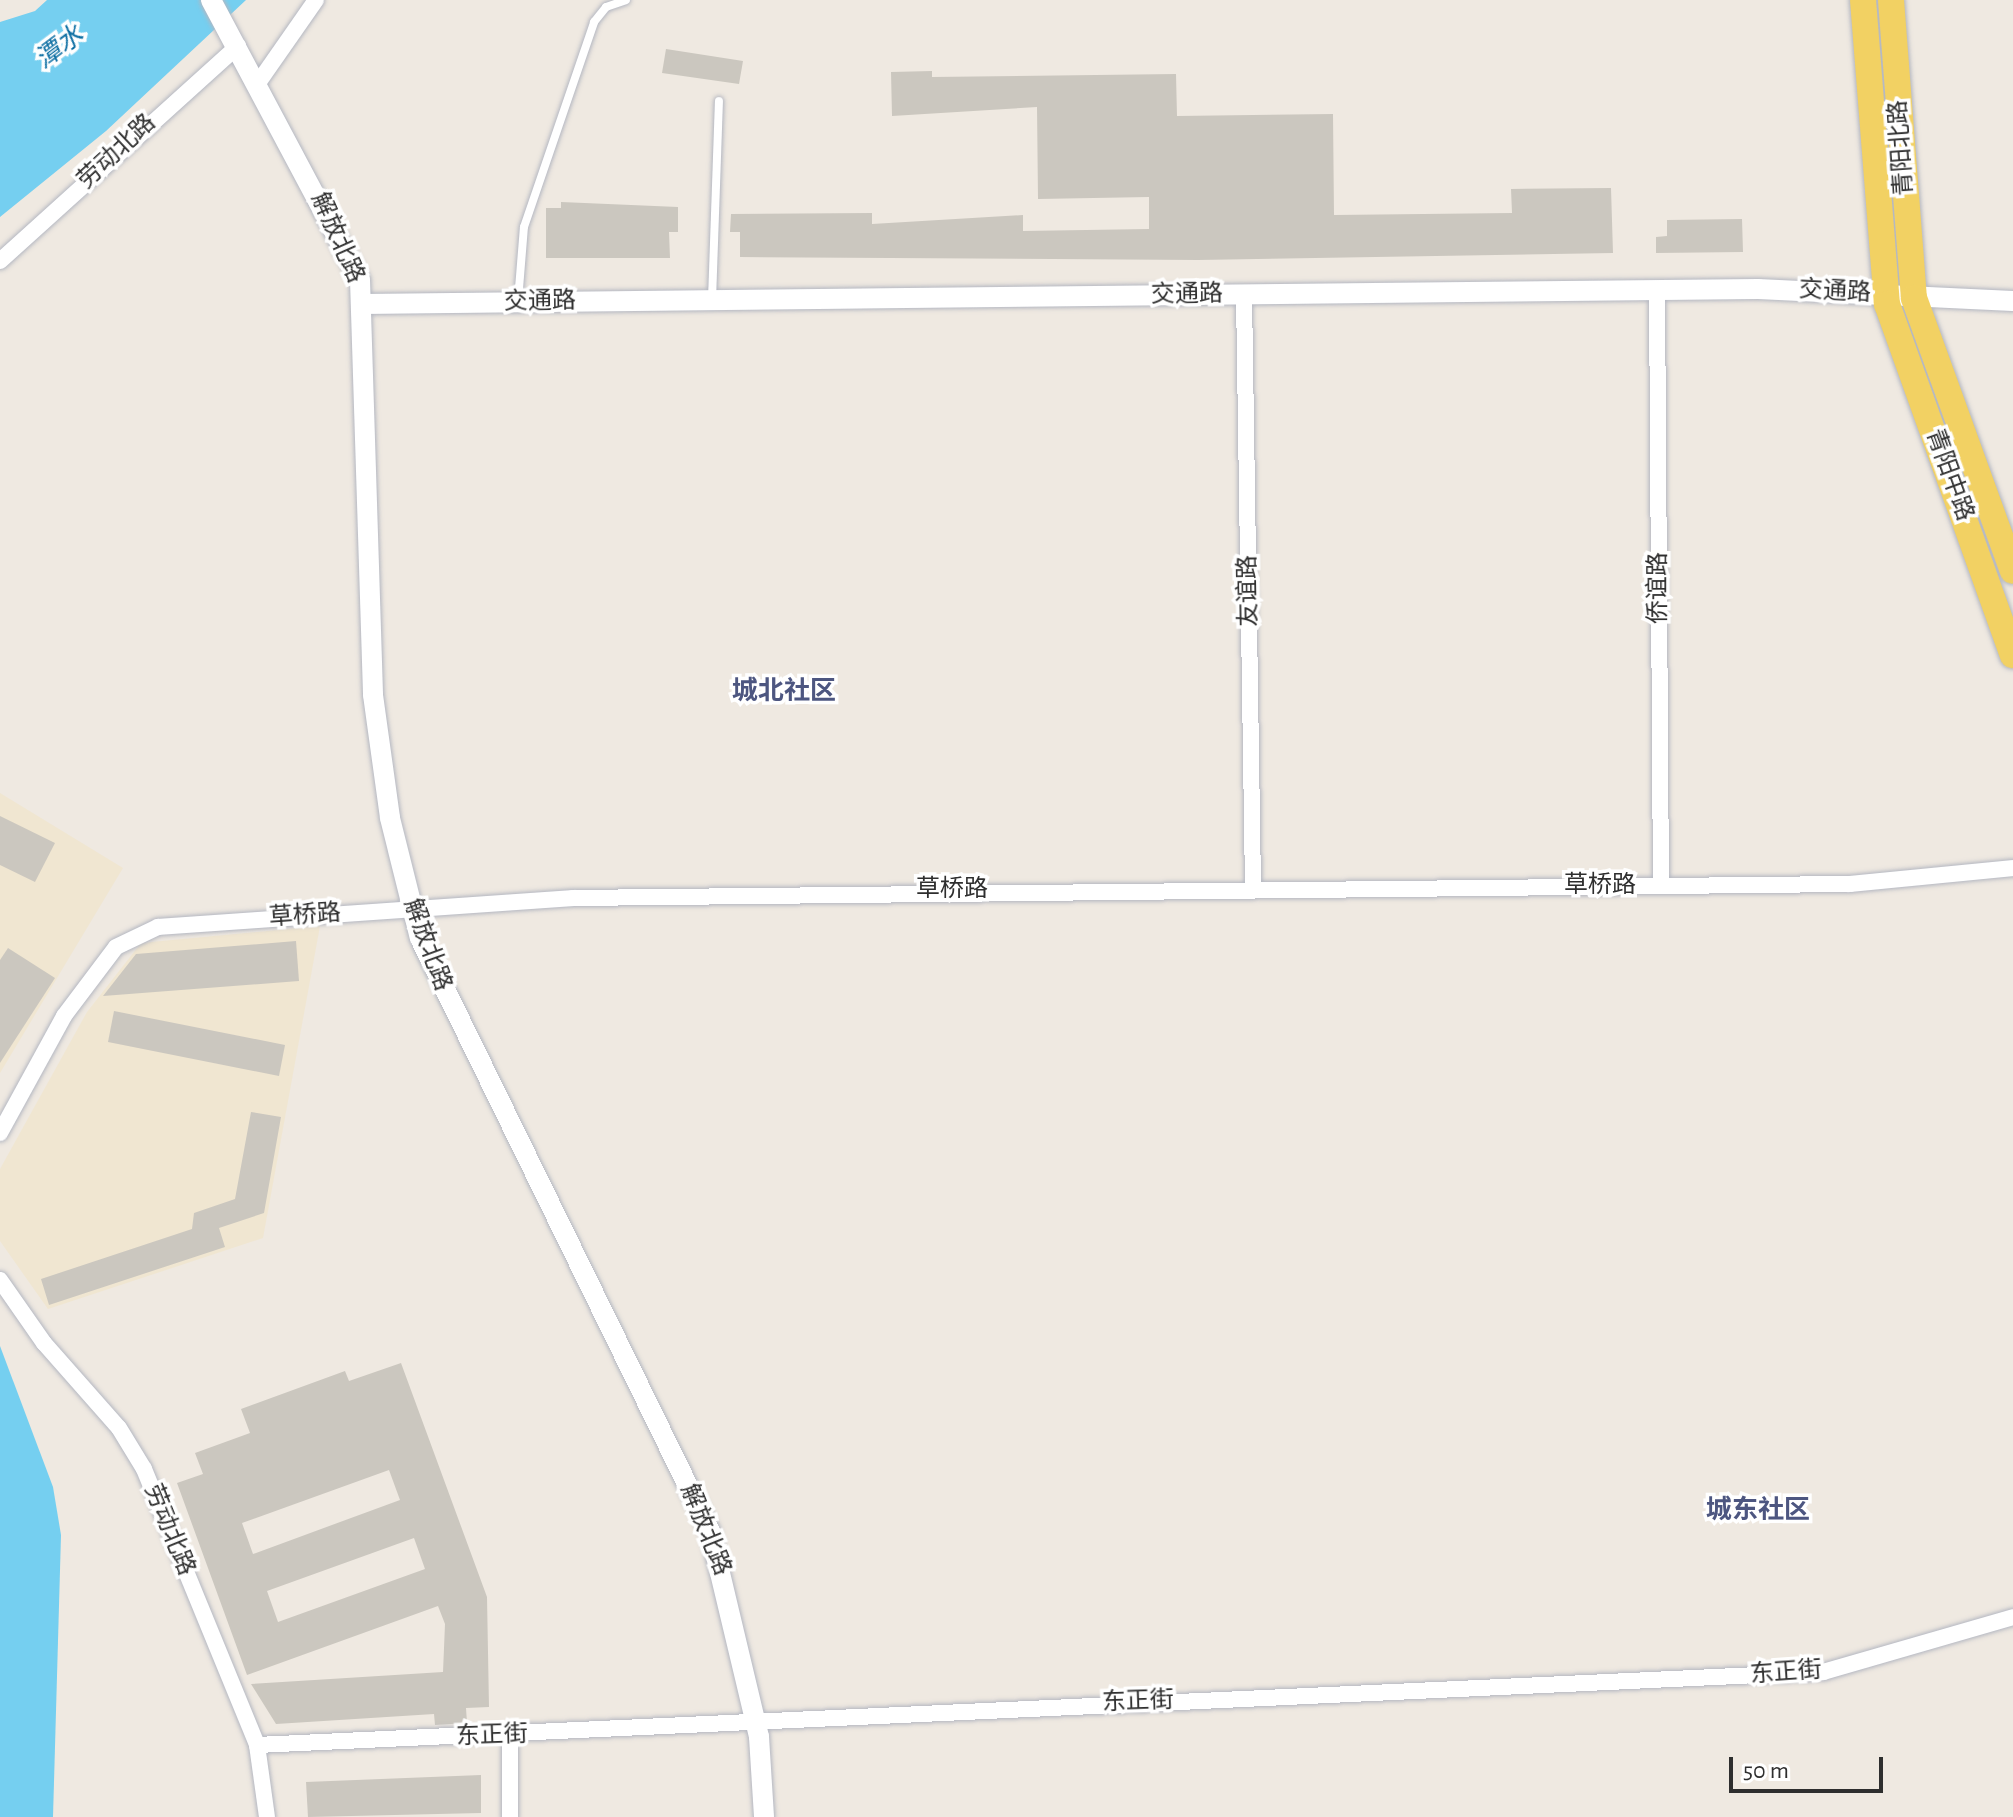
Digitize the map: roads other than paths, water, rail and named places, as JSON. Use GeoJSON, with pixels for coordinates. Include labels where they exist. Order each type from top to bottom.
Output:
{"type":"FeatureCollection","features":[{"type":"Feature","properties":{"kind":"main road","name":"青阳北路"},"geometry":{"type":"LineString","coordinates":[[1863,0],[1886,295]]}},
{"type":"Feature","properties":{"kind":"main road","name":"青阳北路"},"geometry":{"type":"LineString","coordinates":[[1891,0],[1914,297]]}},
{"type":"Feature","properties":{"kind":"main road","name":"青阳中路"},"geometry":{"type":"LineString","coordinates":[[1886,295],[2013,655]]}},
{"type":"Feature","properties":{"kind":"main road","name":"青阳中路"},"geometry":{"type":"LineString","coordinates":[[1914,297],[2013,571]]}},
{"type":"Feature","properties":{"kind":"street","name":"解放北路"},"geometry":{"type":"LineString","coordinates":[[211,0],[339,231],[360,280],[373,695],[390,818],[411,909],[441,987],[710,1531],[755,1719],[764,1817]]}},
{"type":"Feature","properties":{"kind":"street"},"geometry":{"type":"LineString","coordinates":[[258,83],[316,0]]}},
{"type":"Feature","properties":{"kind":"street","name":"劳动北路"},"geometry":{"type":"LineString","coordinates":[[0,261],[236,43]]}},
{"type":"Feature","properties":{"kind":"street","name":"交通路"},"geometry":{"type":"LineString","coordinates":[[362,304],[1657,289],[2013,301]]}},
{"type":"Feature","properties":{"kind":"street","name":"侨谊路"},"geometry":{"type":"LineString","coordinates":[[1657,289],[1661,886]]}},
{"type":"Feature","properties":{"kind":"street","name":"友谊路"},"geometry":{"type":"LineString","coordinates":[[1244,294],[1253,888]]}},
{"type":"Feature","properties":{"kind":"street","name":"草桥路"},"geometry":{"type":"LineString","coordinates":[[0,1133],[64,1016],[116,947],[135,933],[411,909],[604,897],[1850,884],[2013,868]]}},
{"type":"Feature","properties":{"kind":"street","name":"劳动北路"},"geometry":{"type":"LineString","coordinates":[[0,1280],[44,1343],[119,1428],[144,1469],[257,1745],[267,1817]]}},
{"type":"Feature","properties":{"kind":"street","name":"东正街"},"geometry":{"type":"LineString","coordinates":[[257,1745],[510,1736],[755,1719],[1823,1672],[2013,1617]]}},
{"type":"Feature","properties":{"kind":"street"},"geometry":{"type":"LineString","coordinates":[[510,1736],[510,1817]]}},
{"type":"Feature","properties":{"kind":"lane"},"geometry":{"type":"LineString","coordinates":[[517,302],[524,227],[594,22],[606,7],[626,0]]}},
{"type":"Feature","properties":{"kind":"lane"},"geometry":{"type":"LineString","coordinates":[[712,300],[719,101]]}},
{"type":"Feature","properties":{"kind":"water","name":"潭水"},"geometry":{"type":"Polygon","coordinates":[[[47,0],[246,0],[106,131],[0,217],[0,22],[35,11],[47,0]]]}},
{"type":"Feature","properties":{"kind":"water"},"geometry":{"type":"Polygon","coordinates":[[[0,1346],[53,1487],[61,1535],[53,1817],[0,1817],[0,1346]]]}},
{"type":"Feature","properties":{"kind":"district","name":"城北社区"},"geometry":{"type":"Point","coordinates":[784,692]}},
{"type":"Feature","properties":{"kind":"district","name":"城东社区"},"geometry":{"type":"Point","coordinates":[1758,1511]}}]}
